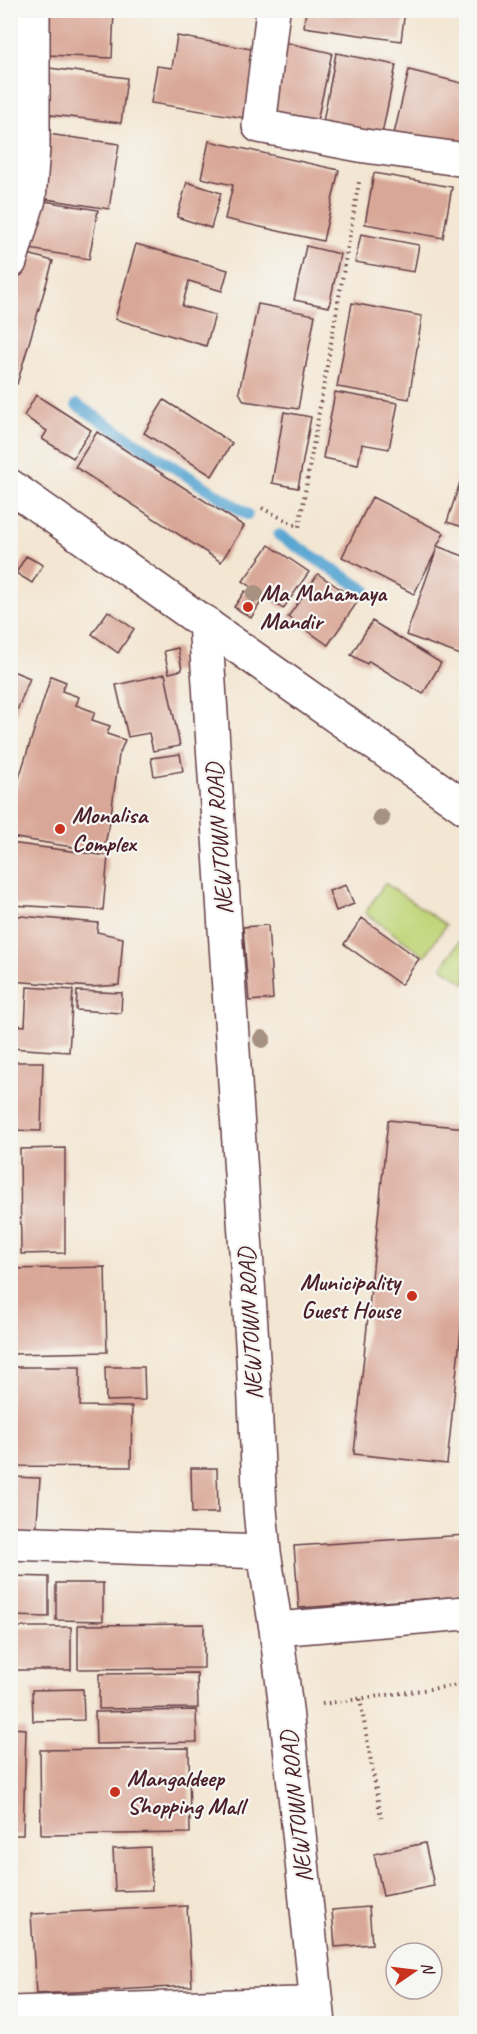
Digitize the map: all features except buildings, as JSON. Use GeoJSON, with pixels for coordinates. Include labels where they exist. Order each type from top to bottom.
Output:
{"type":"FeatureCollection","features":[{"type":"Feature","properties":{"kind":"street"},"geometry":{"type":"LineString","coordinates":[[10,262],[28,199],[33,148],[33,10]]}},
{"type":"Feature","properties":{"kind":"street"},"geometry":{"type":"LineString","coordinates":[[273,10],[259,126],[365,146],[466,160]]}},
{"type":"Feature","properties":{"kind":"street"},"geometry":{"type":"LineString","coordinates":[[10,486],[466,808]]}},
{"type":"Feature","properties":{"kind":"street","name":"NEWTOWN ROAD"},"geometry":{"type":"LineString","coordinates":[[205,622],[253,1358],[260,1509],[286,1709],[317,2012]]}},
{"type":"Feature","properties":{"kind":"street"},"geometry":{"type":"LineString","coordinates":[[10,1543],[264,1552]]}},
{"type":"Feature","properties":{"kind":"street"},"geometry":{"type":"LineString","coordinates":[[276,1629],[466,1613]]}},
{"type":"Feature","properties":{"kind":"street"},"geometry":{"type":"LineString","coordinates":[[10,2013],[298,2004],[317,2012]]}},
{"type":"Feature","properties":{"kind":"path"},"geometry":{"type":"LineString","coordinates":[[262,508],[299,527],[365,146]]}},
{"type":"Feature","properties":{"kind":"path"},"geometry":{"type":"LineString","coordinates":[[286,1709],[466,1684]]}},
{"type":"Feature","properties":{"kind":"path"},"geometry":{"type":"LineString","coordinates":[[360,1699],[381,1818]]}},
{"type":"Feature","properties":{"kind":"green space"},"geometry":{"type":"Polygon","coordinates":[[[385,883],[446,925],[425,956],[365,913],[385,883]]]}},
{"type":"Feature","properties":{"kind":"green space"},"geometry":{"type":"Polygon","coordinates":[[[462,937],[466,940],[466,984],[442,967],[462,937]]]}},
{"type":"Feature","properties":{"kind":"waterway"},"geometry":{"type":"LineString","coordinates":[[77,405],[247,514]]}},
{"type":"Feature","properties":{"kind":"waterway"},"geometry":{"type":"LineString","coordinates":[[279,535],[365,590]]}},
{"type":"Feature","properties":{"kind":"place","name":"Ma Mahamaya Mandir"},"geometry":{"type":"Point","coordinates":[248,607]}},
{"type":"Feature","properties":{"kind":"place","name":"Monalisa Complex"},"geometry":{"type":"Point","coordinates":[60,829]}},
{"type":"Feature","properties":{"kind":"place","name":"Municipality Guest House"},"geometry":{"type":"Point","coordinates":[412,1296]}},
{"type":"Feature","properties":{"kind":"place","name":"Mangaldeep Shopping Mall"},"geometry":{"type":"Point","coordinates":[115,1792]}}]}
